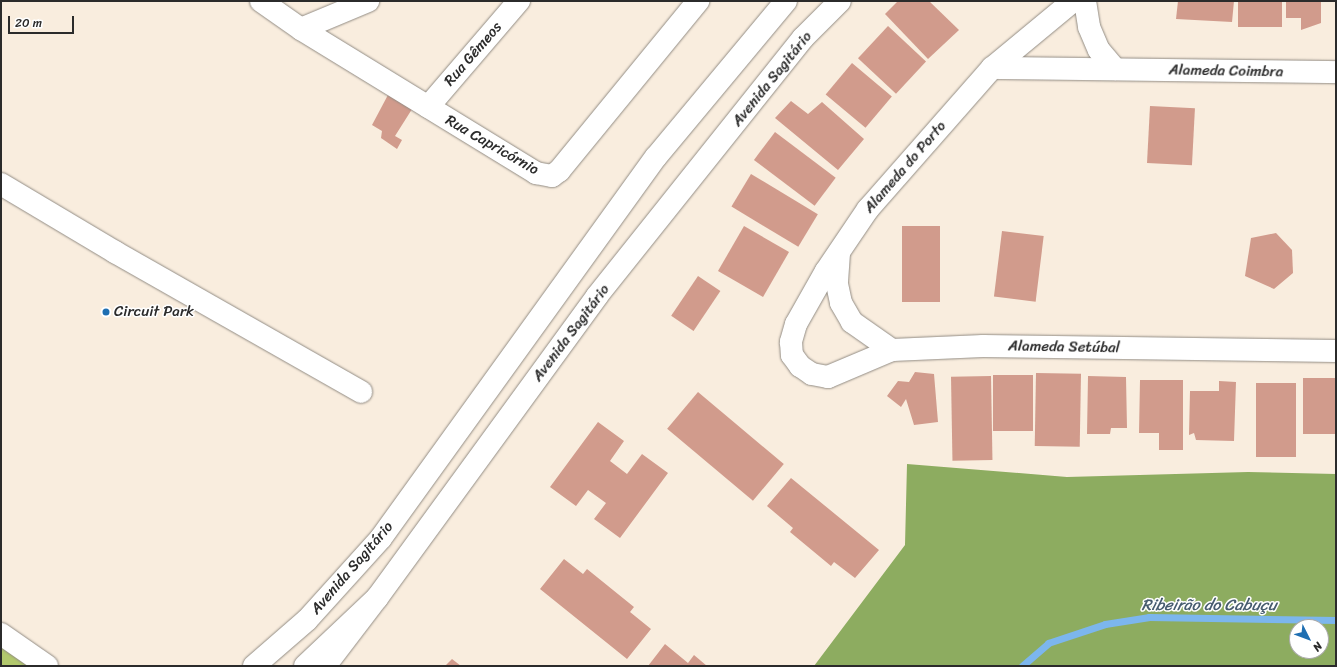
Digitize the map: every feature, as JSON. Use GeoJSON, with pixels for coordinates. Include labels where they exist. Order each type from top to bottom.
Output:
{"type":"FeatureCollection","features":[{"type":"Feature","properties":{"kind":"street","name":"Rua Capricórnio"},"geometry":{"type":"LineString","coordinates":[[261,1],[301,29],[536,173],[552,176],[559,171],[698,1]]}},
{"type":"Feature","properties":{"kind":"street"},"geometry":{"type":"LineString","coordinates":[[301,29],[368,1]]}},
{"type":"Feature","properties":{"kind":"street","name":"Rua Gêmeos"},"geometry":{"type":"LineString","coordinates":[[428,107],[519,1]]}},
{"type":"Feature","properties":{"kind":"street","name":"Avenida Sagitário"},"geometry":{"type":"LineString","coordinates":[[254,666],[308,620],[381,538],[656,156],[786,1]]}},
{"type":"Feature","properties":{"kind":"street","name":"Avenida Sagitário"},"geometry":{"type":"LineString","coordinates":[[305,666],[377,598],[597,296],[803,38],[840,1]]}},
{"type":"Feature","properties":{"kind":"street","name":"Alameda do Porto"},"geometry":{"type":"LineString","coordinates":[[800,366],[792,355],[791,342],[796,324],[839,252],[868,209],[992,68],[1073,1]]}},
{"type":"Feature","properties":{"kind":"street"},"geometry":{"type":"LineString","coordinates":[[1085,1],[1089,27],[1099,50],[1115,69]]}},
{"type":"Feature","properties":{"kind":"street","name":"Alameda Coimbra"},"geometry":{"type":"LineString","coordinates":[[992,68],[1336,72]]}},
{"type":"Feature","properties":{"kind":"street"},"geometry":{"type":"LineString","coordinates":[[1,184],[115,252],[361,392]]}},
{"type":"Feature","properties":{"kind":"street"},"geometry":{"type":"LineString","coordinates":[[839,252],[837,284],[841,303],[852,322],[892,350]]}},
{"type":"Feature","properties":{"kind":"street","name":"Alameda Setúbal"},"geometry":{"type":"LineString","coordinates":[[800,366],[812,374],[828,377],[892,350],[983,346],[1336,351]]}},
{"type":"Feature","properties":{"kind":"street"},"geometry":{"type":"LineString","coordinates":[[381,538],[406,557]]}},
{"type":"Feature","properties":{"kind":"street"},"geometry":{"type":"LineString","coordinates":[[325,666],[377,598]]}},
{"type":"Feature","properties":{"kind":"street"},"geometry":{"type":"LineString","coordinates":[[1,634],[47,666]]}},
{"type":"Feature","properties":{"kind":"green space"},"geometry":{"type":"Polygon","coordinates":[[[907,464],[1067,477],[1248,472],[1336,474],[1336,666],[814,666],[905,545],[907,464]]]}},
{"type":"Feature","properties":{"kind":"green space"},"geometry":{"type":"Polygon","coordinates":[[[1,636],[47,666],[1,666],[1,636]]]}},
{"type":"Feature","properties":{"kind":"building"},"geometry":{"type":"Polygon","coordinates":[[[898,1],[929,1],[959,30],[928,59],[885,14],[898,1]]]}},
{"type":"Feature","properties":{"kind":"building"},"geometry":{"type":"Polygon","coordinates":[[[1178,1],[1234,1],[1232,22],[1176,19],[1178,1]]]}},
{"type":"Feature","properties":{"kind":"building"},"geometry":{"type":"Polygon","coordinates":[[[1238,1],[1282,1],[1282,27],[1238,27],[1238,1]]]}},
{"type":"Feature","properties":{"kind":"building"},"geometry":{"type":"Polygon","coordinates":[[[1286,1],[1321,1],[1321,23],[1301,30],[1301,18],[1286,18],[1286,1]]]}},
{"type":"Feature","properties":{"kind":"building"},"geometry":{"type":"Polygon","coordinates":[[[888,26],[926,61],[896,94],[858,58],[888,26]]]}},
{"type":"Feature","properties":{"kind":"building"},"geometry":{"type":"Polygon","coordinates":[[[852,63],[892,96],[865,128],[826,94],[852,63]]]}},
{"type":"Feature","properties":{"kind":"building"},"geometry":{"type":"Polygon","coordinates":[[[389,93],[414,106],[395,136],[402,140],[397,149],[381,138],[382,131],[372,125],[389,93]]]}},
{"type":"Feature","properties":{"kind":"building"},"geometry":{"type":"Polygon","coordinates":[[[791,101],[808,114],[822,102],[864,139],[838,170],[775,118],[791,101]]]}},
{"type":"Feature","properties":{"kind":"building"},"geometry":{"type":"Polygon","coordinates":[[[1150,106],[1195,108],[1192,165],[1147,163],[1150,106]]]}},
{"type":"Feature","properties":{"kind":"building"},"geometry":{"type":"Polygon","coordinates":[[[775,132],[836,178],[815,206],[754,160],[775,132]]]}},
{"type":"Feature","properties":{"kind":"building"},"geometry":{"type":"Polygon","coordinates":[[[751,174],[818,214],[798,247],[731,207],[751,174]]]}},
{"type":"Feature","properties":{"kind":"building"},"geometry":{"type":"Polygon","coordinates":[[[744,226],[789,252],[763,297],[718,271],[744,226]]]}},
{"type":"Feature","properties":{"kind":"building"},"geometry":{"type":"Polygon","coordinates":[[[902,226],[940,226],[940,302],[902,302],[902,226]]]}},
{"type":"Feature","properties":{"kind":"building"},"geometry":{"type":"Polygon","coordinates":[[[1002,231],[1044,236],[1036,302],[994,297],[1002,231]]]}},
{"type":"Feature","properties":{"kind":"building"},"geometry":{"type":"Polygon","coordinates":[[[1276,233],[1292,250],[1293,273],[1274,289],[1245,276],[1251,238],[1276,233]]]}},
{"type":"Feature","properties":{"kind":"building"},"geometry":{"type":"Polygon","coordinates":[[[698,276],[720,291],[694,331],[671,316],[698,276]]]}},
{"type":"Feature","properties":{"kind":"building"},"geometry":{"type":"Polygon","coordinates":[[[915,372],[934,374],[938,422],[914,425],[906,399],[901,407],[887,396],[898,381],[909,382],[915,372]]]}},
{"type":"Feature","properties":{"kind":"building"},"geometry":{"type":"Polygon","coordinates":[[[1036,373],[1081,374],[1080,447],[1035,446],[1036,373]]]}},
{"type":"Feature","properties":{"kind":"building"},"geometry":{"type":"Polygon","coordinates":[[[993,375],[1033,375],[1033,431],[993,431],[993,375]]]}},
{"type":"Feature","properties":{"kind":"building"},"geometry":{"type":"Polygon","coordinates":[[[991,376],[992,460],[952,461],[951,377],[991,376]]]}},
{"type":"Feature","properties":{"kind":"building"},"geometry":{"type":"Polygon","coordinates":[[[1088,376],[1126,377],[1127,428],[1111,428],[1110,434],[1087,434],[1088,376]]]}},
{"type":"Feature","properties":{"kind":"building"},"geometry":{"type":"Polygon","coordinates":[[[1303,378],[1336,378],[1336,434],[1303,434],[1303,378]]]}},
{"type":"Feature","properties":{"kind":"building"},"geometry":{"type":"Polygon","coordinates":[[[1140,380],[1183,380],[1183,450],[1159,450],[1159,433],[1139,433],[1140,380]]]}},
{"type":"Feature","properties":{"kind":"building"},"geometry":{"type":"Polygon","coordinates":[[[1219,381],[1236,382],[1234,441],[1196,440],[1194,433],[1189,435],[1190,391],[1219,391],[1219,381]]]}},
{"type":"Feature","properties":{"kind":"building"},"geometry":{"type":"Polygon","coordinates":[[[1256,383],[1296,383],[1296,457],[1256,457],[1256,383]]]}},
{"type":"Feature","properties":{"kind":"building"},"geometry":{"type":"Polygon","coordinates":[[[698,392],[784,464],[753,501],[667,429],[698,392]]]}},
{"type":"Feature","properties":{"kind":"building"},"geometry":{"type":"Polygon","coordinates":[[[598,422],[624,441],[610,461],[627,474],[642,454],[668,473],[620,538],[594,519],[606,503],[588,490],[576,506],[550,487],[598,422]]]}},
{"type":"Feature","properties":{"kind":"building"},"geometry":{"type":"Polygon","coordinates":[[[791,478],[879,550],[855,578],[834,562],[831,566],[790,532],[793,528],[767,506],[791,478]]]}},
{"type":"Feature","properties":{"kind":"building"},"geometry":{"type":"Polygon","coordinates":[[[564,559],[583,574],[587,569],[634,607],[630,612],[651,629],[627,659],[540,589],[564,559]]]}},
{"type":"Feature","properties":{"kind":"building"},"geometry":{"type":"Polygon","coordinates":[[[665,644],[688,663],[694,655],[707,666],[648,666],[665,644]]]}},
{"type":"Feature","properties":{"kind":"building"},"geometry":{"type":"Polygon","coordinates":[[[452,659],[461,666],[445,666],[452,659]]]}},
{"type":"Feature","properties":{"kind":"waterway","name":"Ribeirão do Cabuçu"},"geometry":{"type":"LineString","coordinates":[[1022,666],[1048,643],[1105,624],[1149,617],[1336,620]]}},
{"type":"Feature","properties":{"kind":"place","name":"Circuit Park"},"geometry":{"type":"Point","coordinates":[106,312]}}]}
